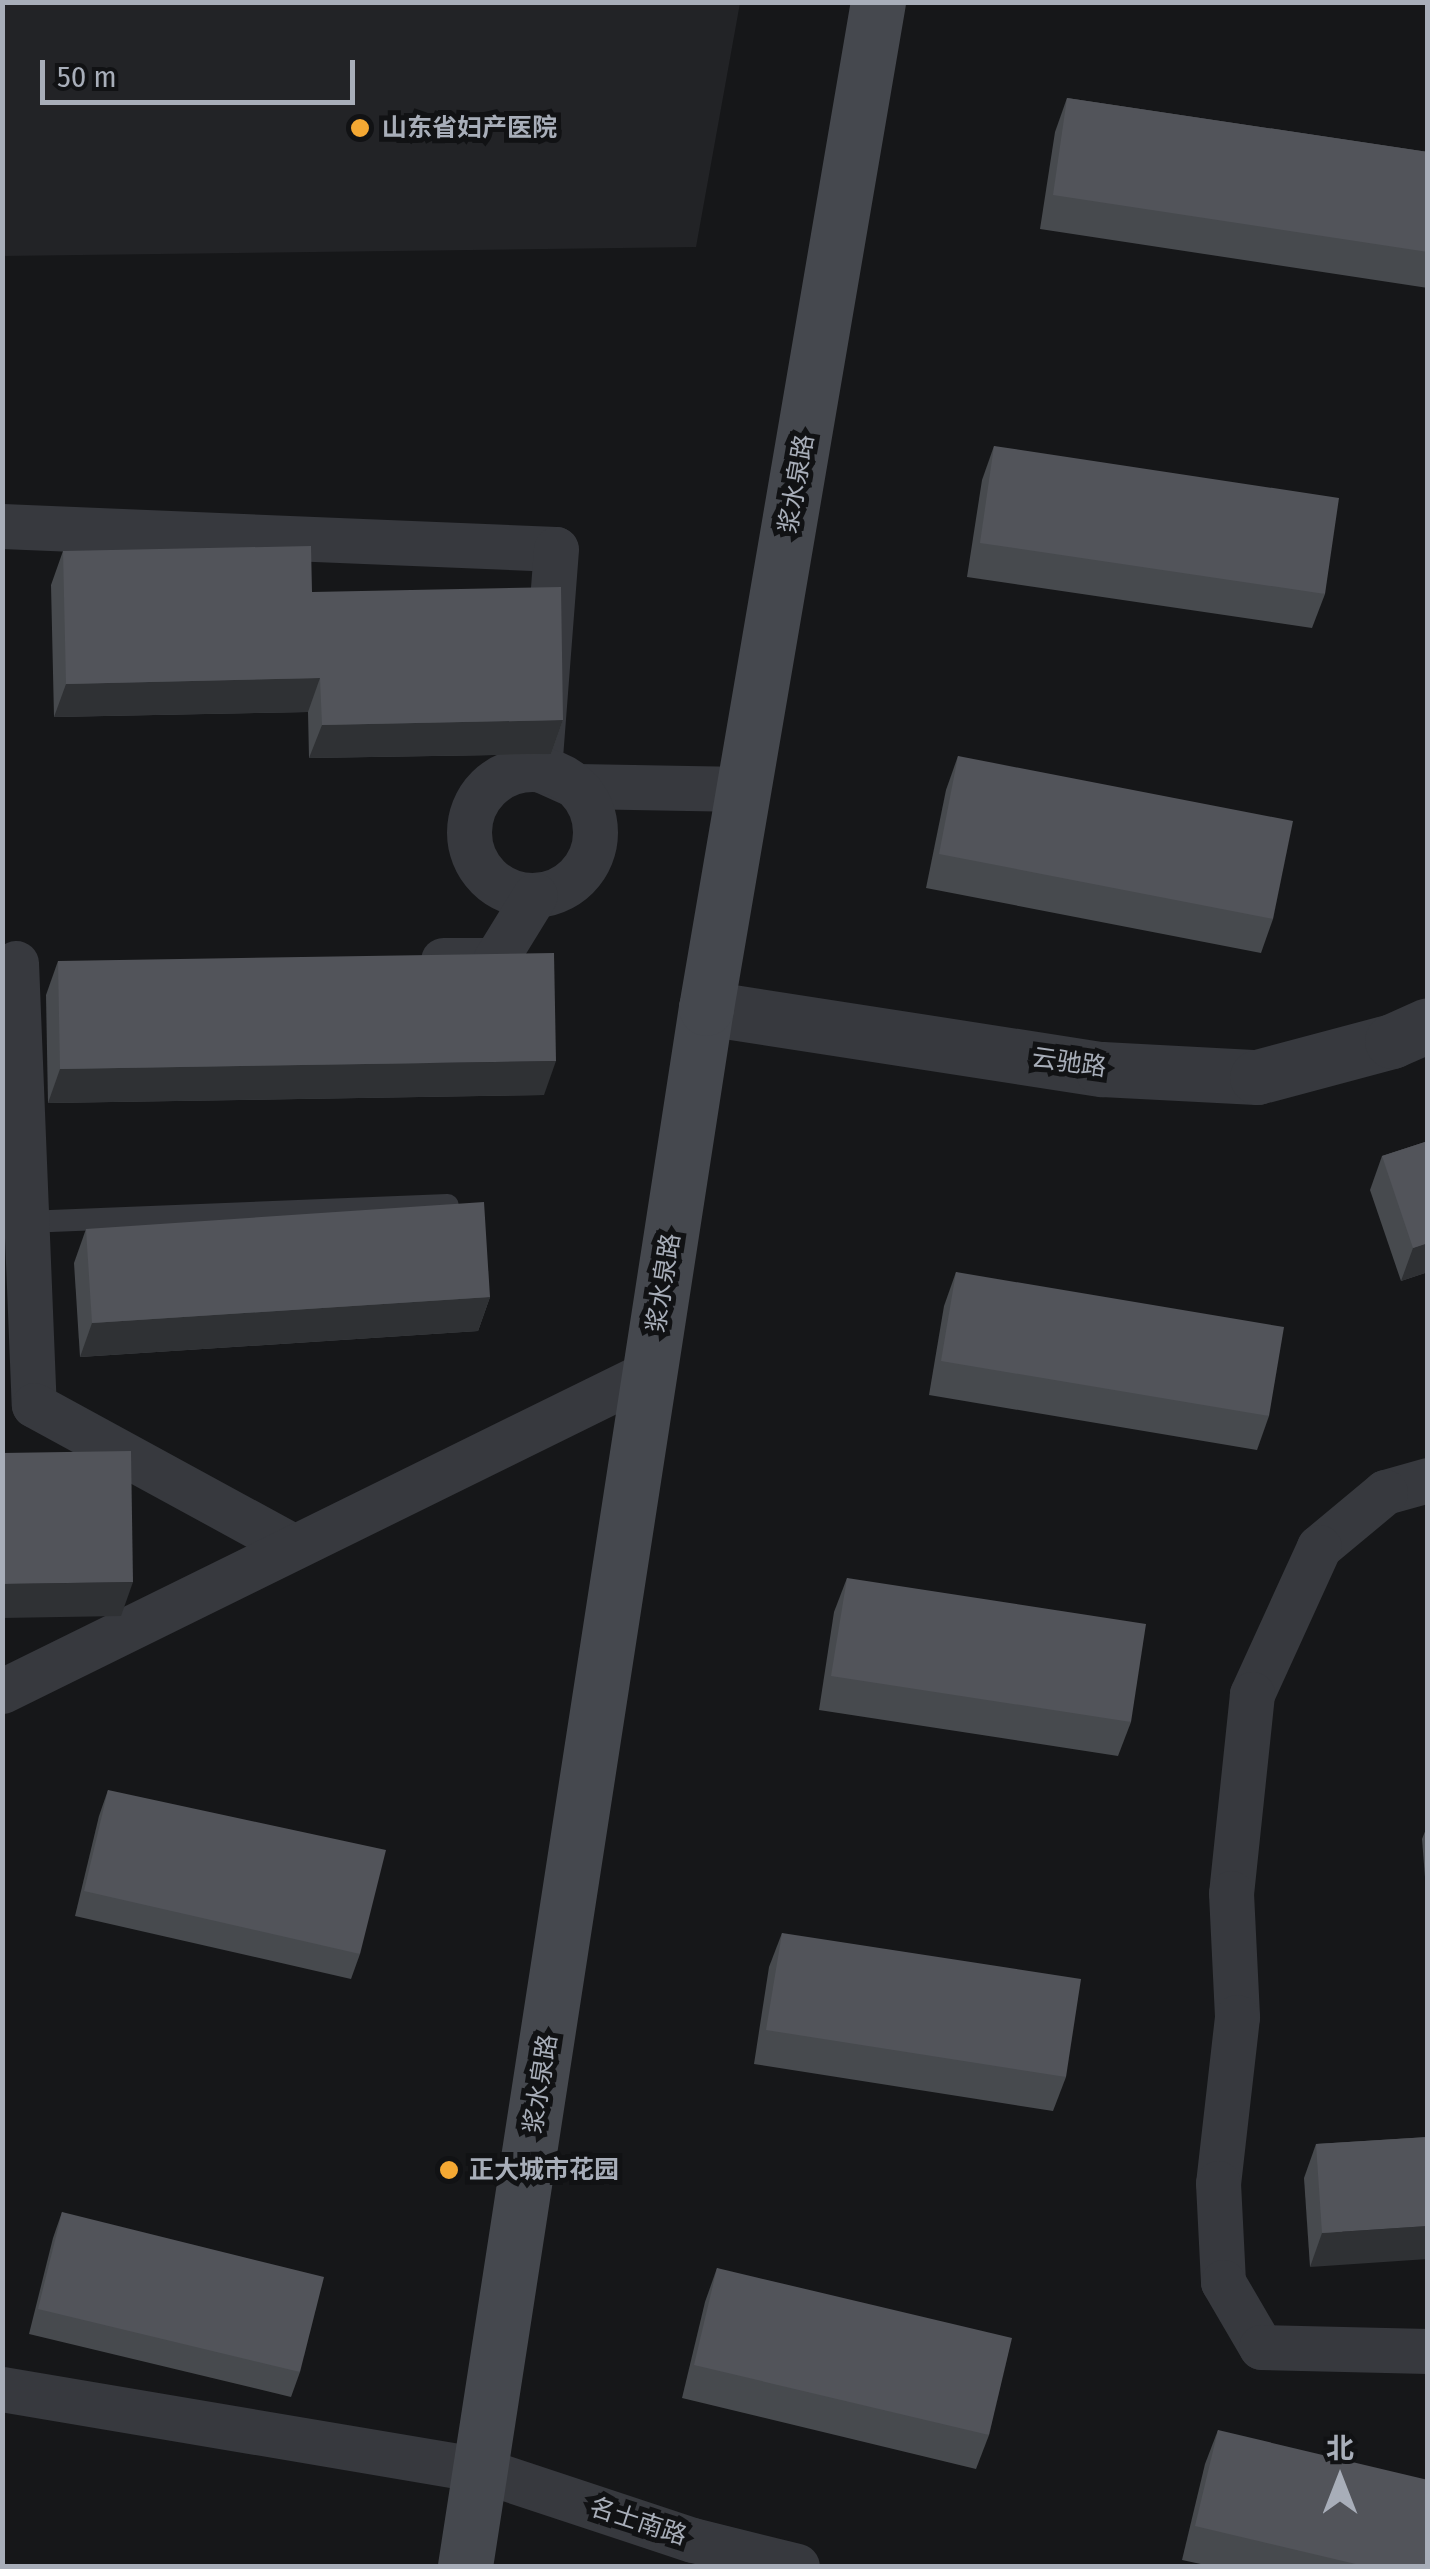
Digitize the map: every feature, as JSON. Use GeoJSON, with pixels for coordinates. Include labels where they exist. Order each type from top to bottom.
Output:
{"type":"FeatureCollection","features":[{"type":"Feature","properties":{"kind":"main road","name":"浆水泉路"},"geometry":{"type":"LineString","coordinates":[[465,2566],[706,1008],[878,2]]}},
{"type":"Feature","properties":{"kind":"street"},"geometry":{"type":"LineString","coordinates":[[2,526],[556,549],[558,778],[596,823],[587,864],[574,880],[535,895],[514,893],[495,884],[480,869],[468,830],[482,791],[518,770],[558,778],[744,789]]}},
{"type":"Feature","properties":{"kind":"street"},"geometry":{"type":"LineString","coordinates":[[395,960],[495,960],[535,895]]}},
{"type":"Feature","properties":{"kind":"street"},"geometry":{"type":"LineString","coordinates":[[25,962],[14,1178],[26,1222],[18,1416],[294,1548]]}},
{"type":"Feature","properties":{"kind":"street","name":"云驰路"},"geometry":{"type":"LineString","coordinates":[[706,1008],[1102,1069],[1257,1077],[1392,1041],[1428,1025]]}},
{"type":"Feature","properties":{"kind":"street"},"geometry":{"type":"LineString","coordinates":[[2,1690],[650,1372]]}},
{"type":"Feature","properties":{"kind":"street"},"geometry":{"type":"LineString","coordinates":[[1428,1480],[1385,1492],[1319,1548],[1252,1694],[1230,1893],[1237,2017],[1218,2182],[1223,2282],[1261,2347],[1428,2351]]}},
{"type":"Feature","properties":{"kind":"street","name":"名士南路"},"geometry":{"type":"LineString","coordinates":[[2,2390],[481,2470],[693,2540],[798,2566]]}},
{"type":"Feature","properties":{"kind":"lane"},"geometry":{"type":"LineString","coordinates":[[26,1222],[480,1204]]}},
{"type":"Feature","properties":{"kind":"shaded area","name":"山东省妇产医院"},"geometry":{"type":"Polygon","coordinates":[[[7,2],[740,3],[696,247],[3,256],[2,10],[7,2]]]}},
{"type":"Feature","properties":{"kind":"building"},"geometry":{"type":"Polygon","coordinates":[[[1067,98],[1428,152],[1428,252],[1053,195],[1067,98]]]}},
{"type":"Feature","properties":{"kind":"building"},"geometry":{"type":"Polygon","coordinates":[[[994,446],[1339,498],[1325,594],[980,543],[994,446]]]}},
{"type":"Feature","properties":{"kind":"building"},"geometry":{"type":"Polygon","coordinates":[[[311,546],[312,592],[561,587],[563,720],[322,725],[320,678],[66,684],[63,551],[311,546]]]}},
{"type":"Feature","properties":{"kind":"building"},"geometry":{"type":"Polygon","coordinates":[[[958,756],[1293,821],[1273,919],[939,854],[958,756]]]}},
{"type":"Feature","properties":{"kind":"building"},"geometry":{"type":"Polygon","coordinates":[[[554,953],[556,1061],[60,1069],[58,961],[554,953]]]}},
{"type":"Feature","properties":{"kind":"building"},"geometry":{"type":"Polygon","coordinates":[[[1428,1141],[1428,1243],[1413,1248],[1382,1156],[1428,1141]]]}},
{"type":"Feature","properties":{"kind":"building"},"geometry":{"type":"Polygon","coordinates":[[[484,1202],[490,1297],[92,1323],[86,1229],[484,1202]]]}},
{"type":"Feature","properties":{"kind":"building"},"geometry":{"type":"Polygon","coordinates":[[[956,1272],[1284,1327],[1269,1416],[941,1361],[956,1272]]]}},
{"type":"Feature","properties":{"kind":"building"},"geometry":{"type":"Polygon","coordinates":[[[131,1451],[133,1582],[2,1584],[2,1453],[131,1451]]]}},
{"type":"Feature","properties":{"kind":"building"},"geometry":{"type":"Polygon","coordinates":[[[847,1578],[1146,1624],[1131,1722],[831,1676],[847,1578]]]}},
{"type":"Feature","properties":{"kind":"building"},"geometry":{"type":"Polygon","coordinates":[[[108,1790],[386,1850],[360,1954],[84,1891],[108,1790]]]}},
{"type":"Feature","properties":{"kind":"building"},"geometry":{"type":"Polygon","coordinates":[[[782,1933],[1081,1979],[1066,2077],[766,2030],[782,1933]]]}},
{"type":"Feature","properties":{"kind":"building"},"geometry":{"type":"Polygon","coordinates":[[[1428,2137],[1428,2226],[1322,2233],[1316,2144],[1428,2137]]]}},
{"type":"Feature","properties":{"kind":"building"},"geometry":{"type":"Polygon","coordinates":[[[62,2212],[324,2277],[300,2372],[38,2309],[62,2212]]]}},
{"type":"Feature","properties":{"kind":"building"},"geometry":{"type":"Polygon","coordinates":[[[717,2268],[1012,2338],[989,2435],[694,2365],[717,2268]]]}},
{"type":"Feature","properties":{"kind":"building"},"geometry":{"type":"Polygon","coordinates":[[[1218,2430],[1428,2480],[1428,2566],[1364,2566],[1195,2526],[1218,2430]]]}},
{"type":"Feature","properties":{"kind":"place","name":"山东省妇产医院"},"geometry":{"type":"Point","coordinates":[360,128]}},
{"type":"Feature","properties":{"kind":"place","name":"正大城市花园"},"geometry":{"type":"Point","coordinates":[449,2170]}}]}
